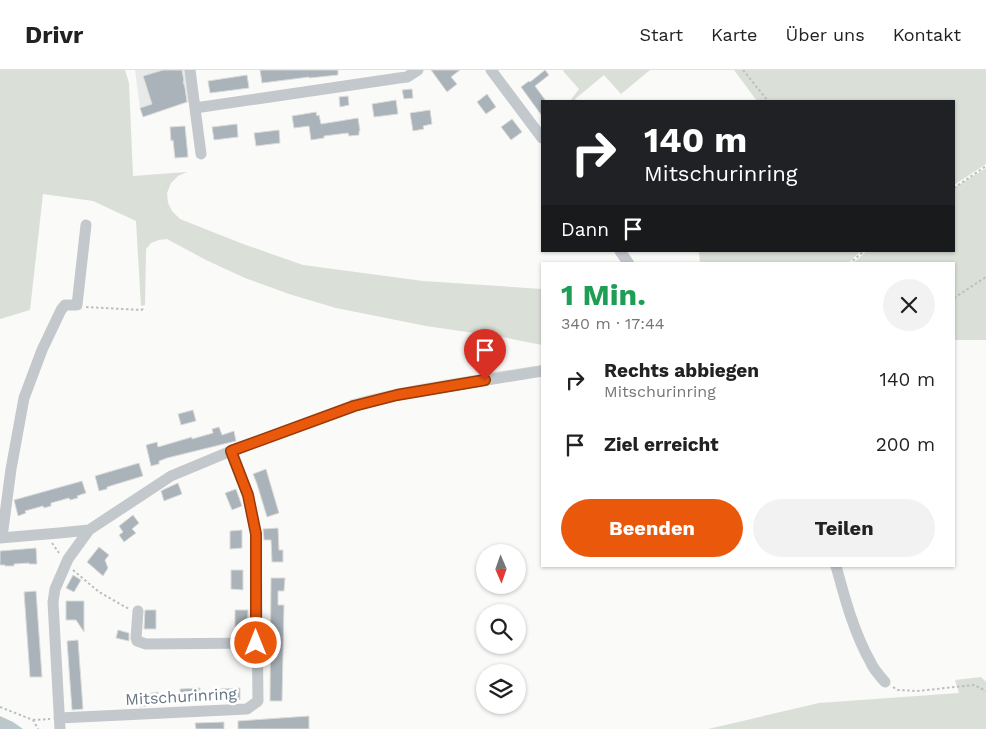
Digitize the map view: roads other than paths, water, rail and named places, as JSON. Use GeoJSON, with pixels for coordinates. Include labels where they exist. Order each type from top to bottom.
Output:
{"type":"FeatureCollection","features":[{"type":"Feature","properties":{"kind":"street"},"geometry":{"type":"LineString","coordinates":[[190,70],[201,154]]}},
{"type":"Feature","properties":{"kind":"street"},"geometry":{"type":"LineString","coordinates":[[195,108],[407,77],[418,70]]}},
{"type":"Feature","properties":{"kind":"street"},"geometry":{"type":"LineString","coordinates":[[491,70],[541,137]]}},
{"type":"Feature","properties":{"kind":"street"},"geometry":{"type":"LineString","coordinates":[[86,225],[77,305],[64,305],[61,310],[42,350],[24,398],[1,538],[89,530]]}},
{"type":"Feature","properties":{"kind":"street"},"geometry":{"type":"LineString","coordinates":[[59,723],[53,602],[55,588],[68,559],[89,530],[163,480],[231,451],[354,406],[397,395],[541,371]]}},
{"type":"Feature","properties":{"kind":"street","name":"Mitschurinring"},"geometry":{"type":"LineString","coordinates":[[59,723],[247,709],[258,701],[256,534],[248,495],[231,451]]}},
{"type":"Feature","properties":{"kind":"street"},"geometry":{"type":"LineString","coordinates":[[836,567],[859,638],[871,664],[884,682]]}},
{"type":"Feature","properties":{"kind":"street"},"geometry":{"type":"LineString","coordinates":[[138,611],[136,638],[137,641],[146,644],[256,643]]}}]}
